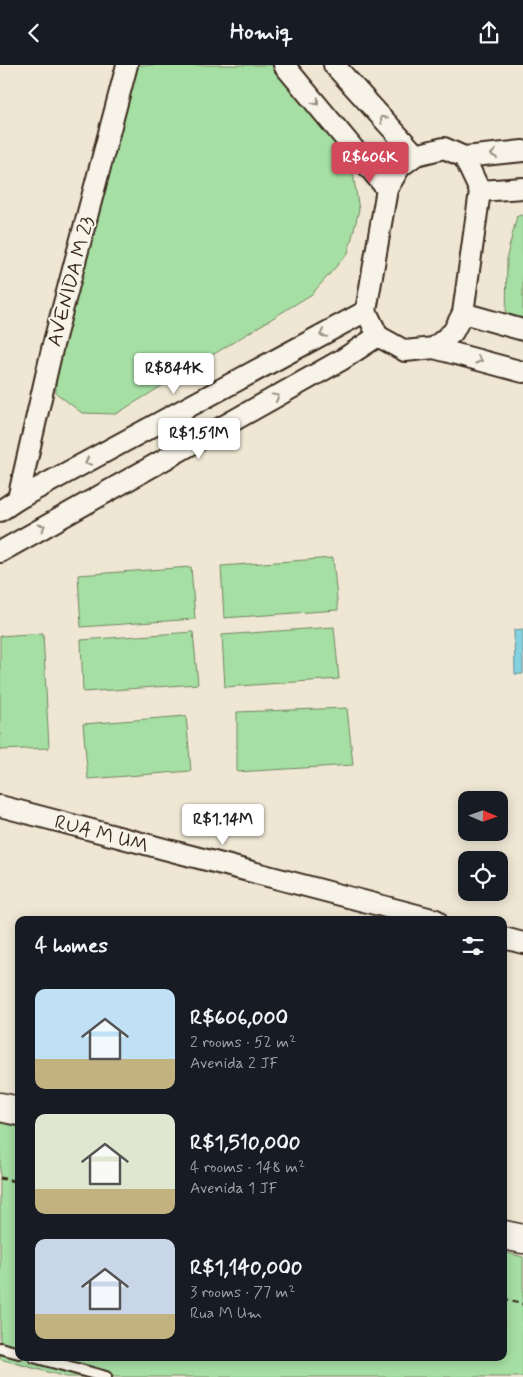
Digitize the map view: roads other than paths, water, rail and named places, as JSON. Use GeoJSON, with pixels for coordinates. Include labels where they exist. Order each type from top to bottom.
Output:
{"type":"FeatureCollection","features":[{"type":"Feature","properties":{"kind":"main road"},"geometry":{"type":"LineString","coordinates":[[0,1107],[15,1110]]}},
{"type":"Feature","properties":{"kind":"main road"},"geometry":{"type":"LineString","coordinates":[[507,1236],[523,1239]]}},
{"type":"Feature","properties":{"kind":"street","name":"AVENIDA M 23"},"geometry":{"type":"LineString","coordinates":[[18,499],[53,345],[127,65]]}},
{"type":"Feature","properties":{"kind":"street"},"geometry":{"type":"LineString","coordinates":[[284,65],[387,189]]}},
{"type":"Feature","properties":{"kind":"street"},"geometry":{"type":"LineString","coordinates":[[334,65],[416,155]]}},
{"type":"Feature","properties":{"kind":"street"},"geometry":{"type":"LineString","coordinates":[[523,151],[464,157],[444,148],[416,155],[400,167],[387,189],[366,311],[378,336],[405,351],[434,348],[523,372]]}},
{"type":"Feature","properties":{"kind":"street"},"geometry":{"type":"LineString","coordinates":[[434,348],[453,332],[463,313],[480,191],[464,157]]}},
{"type":"Feature","properties":{"kind":"street"},"geometry":{"type":"LineString","coordinates":[[480,191],[523,188]]}},
{"type":"Feature","properties":{"kind":"street"},"geometry":{"type":"LineString","coordinates":[[0,511],[18,499],[114,449],[273,360],[366,311]]}},
{"type":"Feature","properties":{"kind":"street"},"geometry":{"type":"LineString","coordinates":[[463,313],[523,330]]}},
{"type":"Feature","properties":{"kind":"street"},"geometry":{"type":"LineString","coordinates":[[0,552],[343,359],[378,336]]}},
{"type":"Feature","properties":{"kind":"street"},"geometry":{"type":"LineString","coordinates":[[114,449],[130,478]]}},
{"type":"Feature","properties":{"kind":"street","name":"RUA M UM"},"geometry":{"type":"LineString","coordinates":[[0,806],[421,916]]}},
{"type":"Feature","properties":{"kind":"street"},"geometry":{"type":"LineString","coordinates":[[507,939],[523,943]]}},
{"type":"Feature","properties":{"kind":"lane"},"geometry":{"type":"LineString","coordinates":[[0,1348],[15,1352]]}},
{"type":"Feature","properties":{"kind":"lane"},"geometry":{"type":"LineString","coordinates":[[48,1361],[106,1377]]}},
{"type":"Feature","properties":{"kind":"water"},"geometry":{"type":"Polygon","coordinates":[[[523,629],[523,674],[515,674],[514,630],[523,629]]]}}]}
